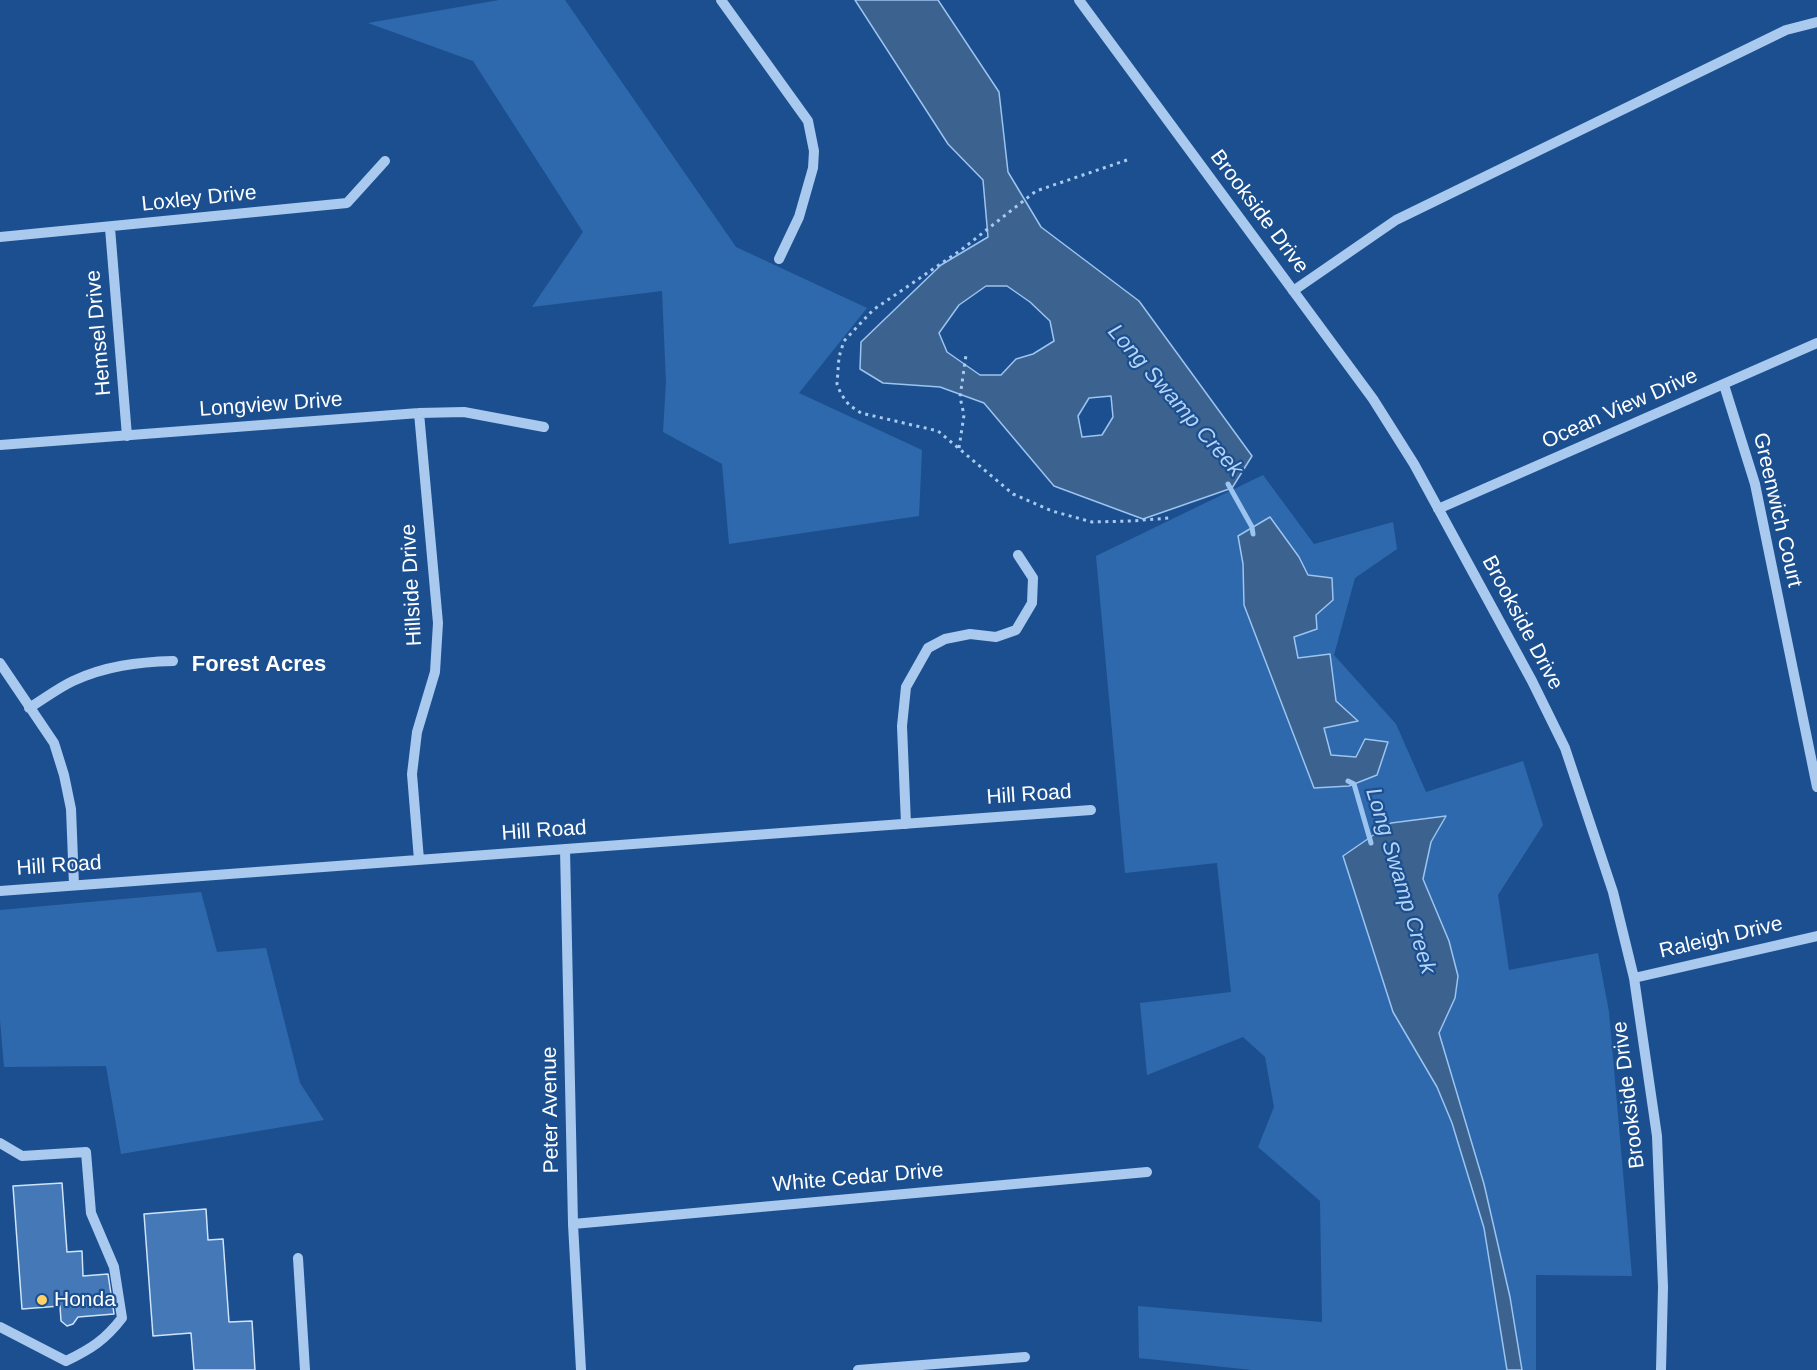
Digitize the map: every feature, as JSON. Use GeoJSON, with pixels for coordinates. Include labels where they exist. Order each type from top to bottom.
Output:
{"type":"FeatureCollection","features":[{"type":"Feature","properties":{"kind":"street"},"geometry":{"type":"LineString","coordinates":[[721,0],[808,120],[814,151],[813,168],[799,218],[779,259]]}},
{"type":"Feature","properties":{"kind":"street","name":"Brookside Drive"},"geometry":{"type":"LineString","coordinates":[[1079,0],[1373,399],[1414,464],[1532,681],[1564,748],[1613,892],[1634,978],[1657,1136],[1663,1287],[1661,1370]]}},
{"type":"Feature","properties":{"kind":"street"},"geometry":{"type":"LineString","coordinates":[[1293,291],[1396,220],[1786,30],[1817,22]]}},
{"type":"Feature","properties":{"kind":"street","name":"Loxley Drive"},"geometry":{"type":"LineString","coordinates":[[0,237],[347,203],[385,161]]}},
{"type":"Feature","properties":{"kind":"street","name":"Hemsel Drive"},"geometry":{"type":"LineString","coordinates":[[110,228],[127,436]]}},
{"type":"Feature","properties":{"kind":"street","name":"Ocean View Drive"},"geometry":{"type":"LineString","coordinates":[[1438,509],[1817,343]]}},
{"type":"Feature","properties":{"kind":"street","name":"Greenwich Court"},"geometry":{"type":"LineString","coordinates":[[1724,385],[1755,484],[1817,787]]}},
{"type":"Feature","properties":{"kind":"street","name":"Longview Drive"},"geometry":{"type":"LineString","coordinates":[[0,445],[419,413],[464,412],[544,427]]}},
{"type":"Feature","properties":{"kind":"street","name":"Hillside Drive"},"geometry":{"type":"LineString","coordinates":[[419,413],[438,623],[435,672],[417,732],[412,774],[419,860]]}},
{"type":"Feature","properties":{"kind":"street"},"geometry":{"type":"LineString","coordinates":[[906,824],[902,726],[906,687],[928,648],[945,639],[970,634],[996,637],[1016,630],[1032,603],[1033,578],[1018,555]]}},
{"type":"Feature","properties":{"kind":"street"},"geometry":{"type":"LineString","coordinates":[[29,708],[72,681],[105,669],[141,662],[173,661]]}},
{"type":"Feature","properties":{"kind":"street"},"geometry":{"type":"LineString","coordinates":[[0,663],[54,743],[71,809],[74,885]]}},
{"type":"Feature","properties":{"kind":"street","name":"Hill Road"},"geometry":{"type":"LineString","coordinates":[[0,891],[1091,810]]}},
{"type":"Feature","properties":{"kind":"street","name":"Peter Avenue"},"geometry":{"type":"LineString","coordinates":[[565,849],[573,1224],[581,1370]]}},
{"type":"Feature","properties":{"kind":"street","name":"Raleigh Drive"},"geometry":{"type":"LineString","coordinates":[[1634,978],[1817,936]]}},
{"type":"Feature","properties":{"kind":"street"},"geometry":{"type":"LineString","coordinates":[[0,1143],[22,1156],[86,1152],[91,1214],[114,1267],[122,1318],[108,1336],[66,1365],[0,1327]]}},
{"type":"Feature","properties":{"kind":"street","name":"White Cedar Drive"},"geometry":{"type":"LineString","coordinates":[[573,1224],[1147,1172]]}},
{"type":"Feature","properties":{"kind":"street"},"geometry":{"type":"LineString","coordinates":[[298,1258],[305,1370]]}},
{"type":"Feature","properties":{"kind":"street"},"geometry":{"type":"LineString","coordinates":[[858,1370],[982,1365],[1026,1356]]}},
{"type":"Feature","properties":{"kind":"path"},"geometry":{"type":"LineString","coordinates":[[1127,160],[1036,191],[961,250],[873,310],[844,341],[836,374],[837,384],[849,405],[861,413],[938,431],[1012,494],[1052,511],[1092,522],[1169,518]]}},
{"type":"Feature","properties":{"kind":"path"},"geometry":{"type":"LineString","coordinates":[[958,448],[964,415],[960,397],[966,355]]}},
{"type":"Feature","properties":{"kind":"shaded area"},"geometry":{"type":"Polygon","coordinates":[[[499,0],[565,0],[736,247],[867,308],[799,393],[922,450],[919,516],[729,544],[722,464],[663,432],[666,382],[662,291],[532,307],[583,232],[473,61],[368,23],[499,0]]]}},
{"type":"Feature","properties":{"kind":"shaded area"},"geometry":{"type":"Polygon","coordinates":[[[1263,475],[1314,544],[1393,522],[1397,549],[1355,578],[1334,655],[1396,724],[1426,792],[1523,761],[1543,825],[1498,895],[1509,970],[1598,953],[1609,1012],[1632,1276],[1536,1275],[1536,1370],[1252,1370],[1139,1358],[1138,1306],[1322,1322],[1320,1201],[1258,1147],[1274,1107],[1265,1057],[1243,1037],[1147,1075],[1140,1003],[1231,992],[1217,863],[1125,873],[1096,556],[1263,475]]]}},
{"type":"Feature","properties":{"kind":"shaded area"},"geometry":{"type":"Polygon","coordinates":[[[201,892],[217,952],[266,948],[300,1083],[324,1120],[121,1154],[106,1066],[4,1067],[0,1020],[0,910],[201,892]]]}},
{"type":"Feature","properties":{"kind":"water"},"geometry":{"type":"Polygon","coordinates":[[[855,0],[938,0],[999,92],[1008,172],[1041,227],[1139,301],[1252,456],[1232,488],[1143,519],[1054,486],[984,403],[940,387],[883,383],[860,369],[861,342],[941,265],[988,237],[983,180],[948,144],[855,0]],[[986,286],[959,305],[939,333],[947,352],[980,375],[1001,375],[1016,359],[1033,354],[1054,341],[1050,321],[1030,302],[1007,286],[986,286]],[[1111,396],[1089,398],[1078,416],[1082,437],[1102,435],[1113,417],[1111,396]]]}},
{"type":"Feature","properties":{"kind":"water"},"geometry":{"type":"Polygon","coordinates":[[[1270,517],[1299,557],[1308,575],[1332,578],[1333,600],[1316,615],[1317,629],[1294,637],[1298,658],[1330,654],[1336,701],[1358,721],[1324,728],[1331,755],[1356,757],[1365,739],[1388,742],[1377,775],[1349,786],[1314,788],[1244,605],[1243,564],[1238,536],[1270,517]]]}},
{"type":"Feature","properties":{"kind":"water"},"geometry":{"type":"Polygon","coordinates":[[[1446,816],[1431,842],[1423,879],[1449,941],[1458,976],[1455,998],[1439,1033],[1484,1184],[1510,1297],[1522,1370],[1507,1370],[1484,1228],[1452,1123],[1437,1087],[1393,1012],[1343,856],[1391,823],[1446,816]]]}},
{"type":"Feature","properties":{"kind":"building"},"geometry":{"type":"Polygon","coordinates":[[[62,1183],[67,1252],[82,1251],[83,1276],[108,1274],[114,1314],[78,1317],[73,1324],[67,1326],[61,1321],[60,1306],[22,1309],[13,1186],[62,1183]]]}},
{"type":"Feature","properties":{"kind":"building"},"geometry":{"type":"Polygon","coordinates":[[[206,1209],[208,1240],[223,1239],[229,1322],[252,1321],[255,1370],[194,1370],[191,1333],[153,1336],[144,1214],[206,1209]]]}},
{"type":"Feature","properties":{"kind":"waterway","name":"Long Swamp Creek"},"geometry":{"type":"LineString","coordinates":[[1228,484],[1252,527],[1253,534]]}},
{"type":"Feature","properties":{"kind":"waterway","name":"Long Swamp Creek"},"geometry":{"type":"LineString","coordinates":[[1348,781],[1354,784],[1371,843]]}},
{"type":"Feature","properties":{"kind":"place","name":"Honda"},"geometry":{"type":"Point","coordinates":[42,1300]}},
{"type":"Feature","properties":{"kind":"district","name":"Forest Acres"},"geometry":{"type":"Point","coordinates":[259,665]}}]}
